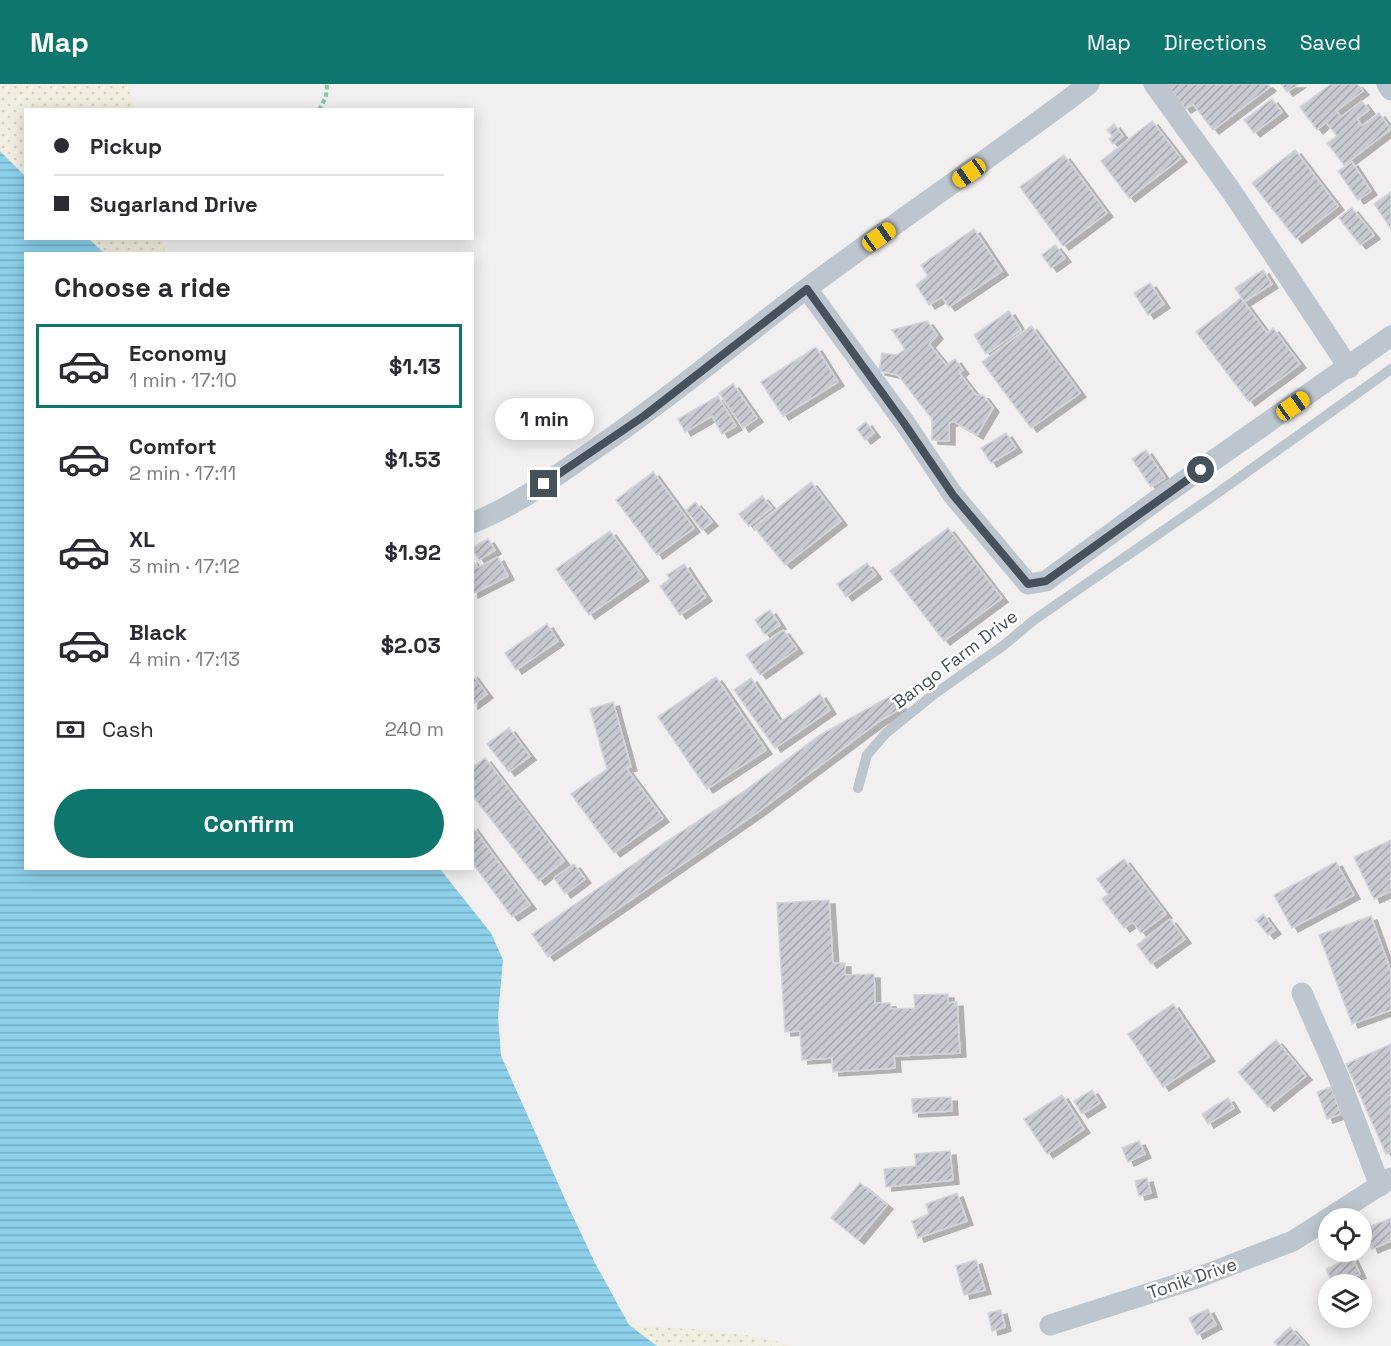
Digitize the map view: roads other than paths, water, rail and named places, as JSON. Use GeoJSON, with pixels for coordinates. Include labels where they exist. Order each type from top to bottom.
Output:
{"type":"FeatureCollection","features":[{"type":"Feature","properties":{"kind":"street"},"geometry":{"type":"LineString","coordinates":[[474,522],[498,513],[644,416],[807,289],[1089,84]]}},
{"type":"Feature","properties":{"kind":"street"},"geometry":{"type":"LineString","coordinates":[[1154,84],[1232,192],[1349,368]]}},
{"type":"Feature","properties":{"kind":"street"},"geometry":{"type":"LineString","coordinates":[[1387,84],[1391,90]]}},
{"type":"Feature","properties":{"kind":"street"},"geometry":{"type":"LineString","coordinates":[[807,289],[953,495],[1028,584],[1046,581],[1391,336]]}},
{"type":"Feature","properties":{"kind":"street"},"geometry":{"type":"LineString","coordinates":[[1302,993],[1385,1182]]}},
{"type":"Feature","properties":{"kind":"street","name":"Tonik Drive"},"geometry":{"type":"LineString","coordinates":[[1345,1208],[1385,1182]]}},
{"type":"Feature","properties":{"kind":"street","name":"Tonik Drive"},"geometry":{"type":"LineString","coordinates":[[1050,1325],[1208,1274],[1293,1241],[1318,1225]]}},
{"type":"Feature","properties":{"kind":"lane","name":"Bango Farm Drive"},"geometry":{"type":"LineString","coordinates":[[858,788],[867,756],[886,733],[933,695],[1004,645],[1034,620],[1391,369]]}},
{"type":"Feature","properties":{"kind":"water"},"geometry":{"type":"Polygon","coordinates":[[[0,151],[24,175],[24,240],[90,240],[103,252],[24,252],[24,870],[441,870],[491,933],[503,960],[498,1016],[501,1056],[569,1208],[595,1263],[629,1325],[657,1346],[0,1346],[0,151]]]}}]}
